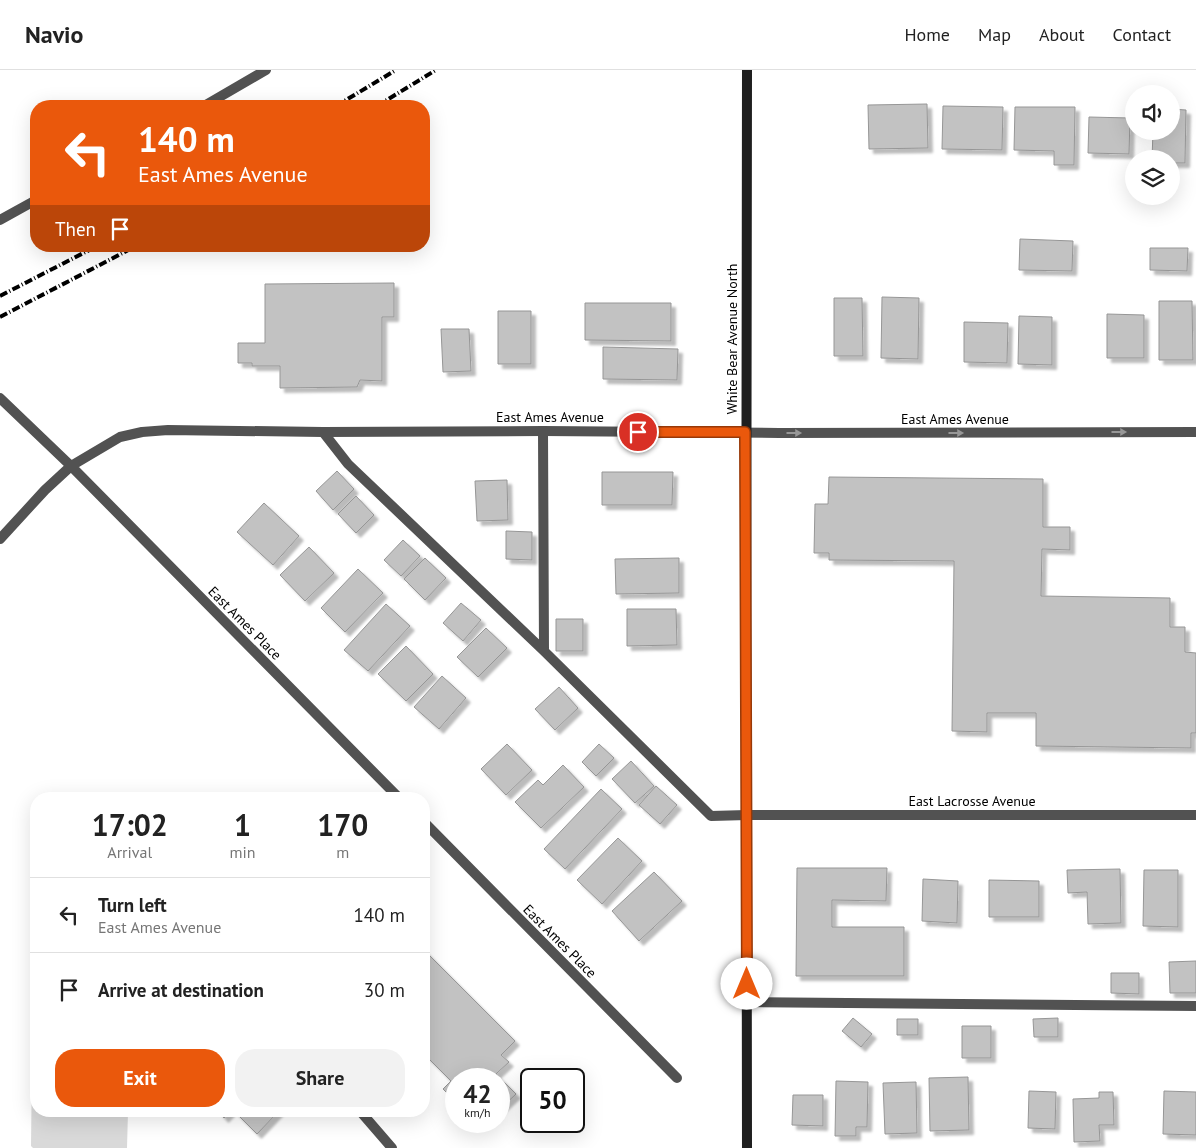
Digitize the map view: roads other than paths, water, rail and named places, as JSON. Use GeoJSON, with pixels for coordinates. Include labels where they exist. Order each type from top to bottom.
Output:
{"type":"FeatureCollection","features":[{"type":"Feature","properties":{"kind":"main road","name":"White Bear Avenue North"},"geometry":{"type":"LineString","coordinates":[[747,70],[745,432],[747,1148]]}},
{"type":"Feature","properties":{"kind":"street"},"geometry":{"type":"LineString","coordinates":[[214,100],[266,70]]}},
{"type":"Feature","properties":{"kind":"street"},"geometry":{"type":"LineString","coordinates":[[0,220],[30,203]]}},
{"type":"Feature","properties":{"kind":"street"},"geometry":{"type":"LineString","coordinates":[[0,398],[71,466]]}},
{"type":"Feature","properties":{"kind":"street","name":"East Ames Avenue"},"geometry":{"type":"LineString","coordinates":[[0,539],[45,490],[71,466],[120,437],[142,432],[168,430],[323,432],[1196,432]]}},
{"type":"Feature","properties":{"kind":"street"},"geometry":{"type":"LineString","coordinates":[[543,431],[544,650]]}},
{"type":"Feature","properties":{"kind":"street","name":"East Lacrosse Avenue"},"geometry":{"type":"LineString","coordinates":[[323,432],[348,464],[544,650],[711,816],[1196,815]]}},
{"type":"Feature","properties":{"kind":"street","name":"East Ames Place"},"geometry":{"type":"LineString","coordinates":[[71,466],[393,792]]}},
{"type":"Feature","properties":{"kind":"street","name":"East Ames Place"},"geometry":{"type":"LineString","coordinates":[[430,828],[677,1078]]}},
{"type":"Feature","properties":{"kind":"street"},"geometry":{"type":"LineString","coordinates":[[747,1002],[1196,1006]]}},
{"type":"Feature","properties":{"kind":"street"},"geometry":{"type":"LineString","coordinates":[[365,1117],[392,1148]]}},
{"type":"Feature","properties":{"kind":"railway"},"geometry":{"type":"LineString","coordinates":[[346,100],[396,70]]}},
{"type":"Feature","properties":{"kind":"railway"},"geometry":{"type":"LineString","coordinates":[[387,100],[436,70]]}},
{"type":"Feature","properties":{"kind":"railway"},"geometry":{"type":"LineString","coordinates":[[0,296],[85,252]]}},
{"type":"Feature","properties":{"kind":"railway"},"geometry":{"type":"LineString","coordinates":[[0,317],[125,252]]}}]}
